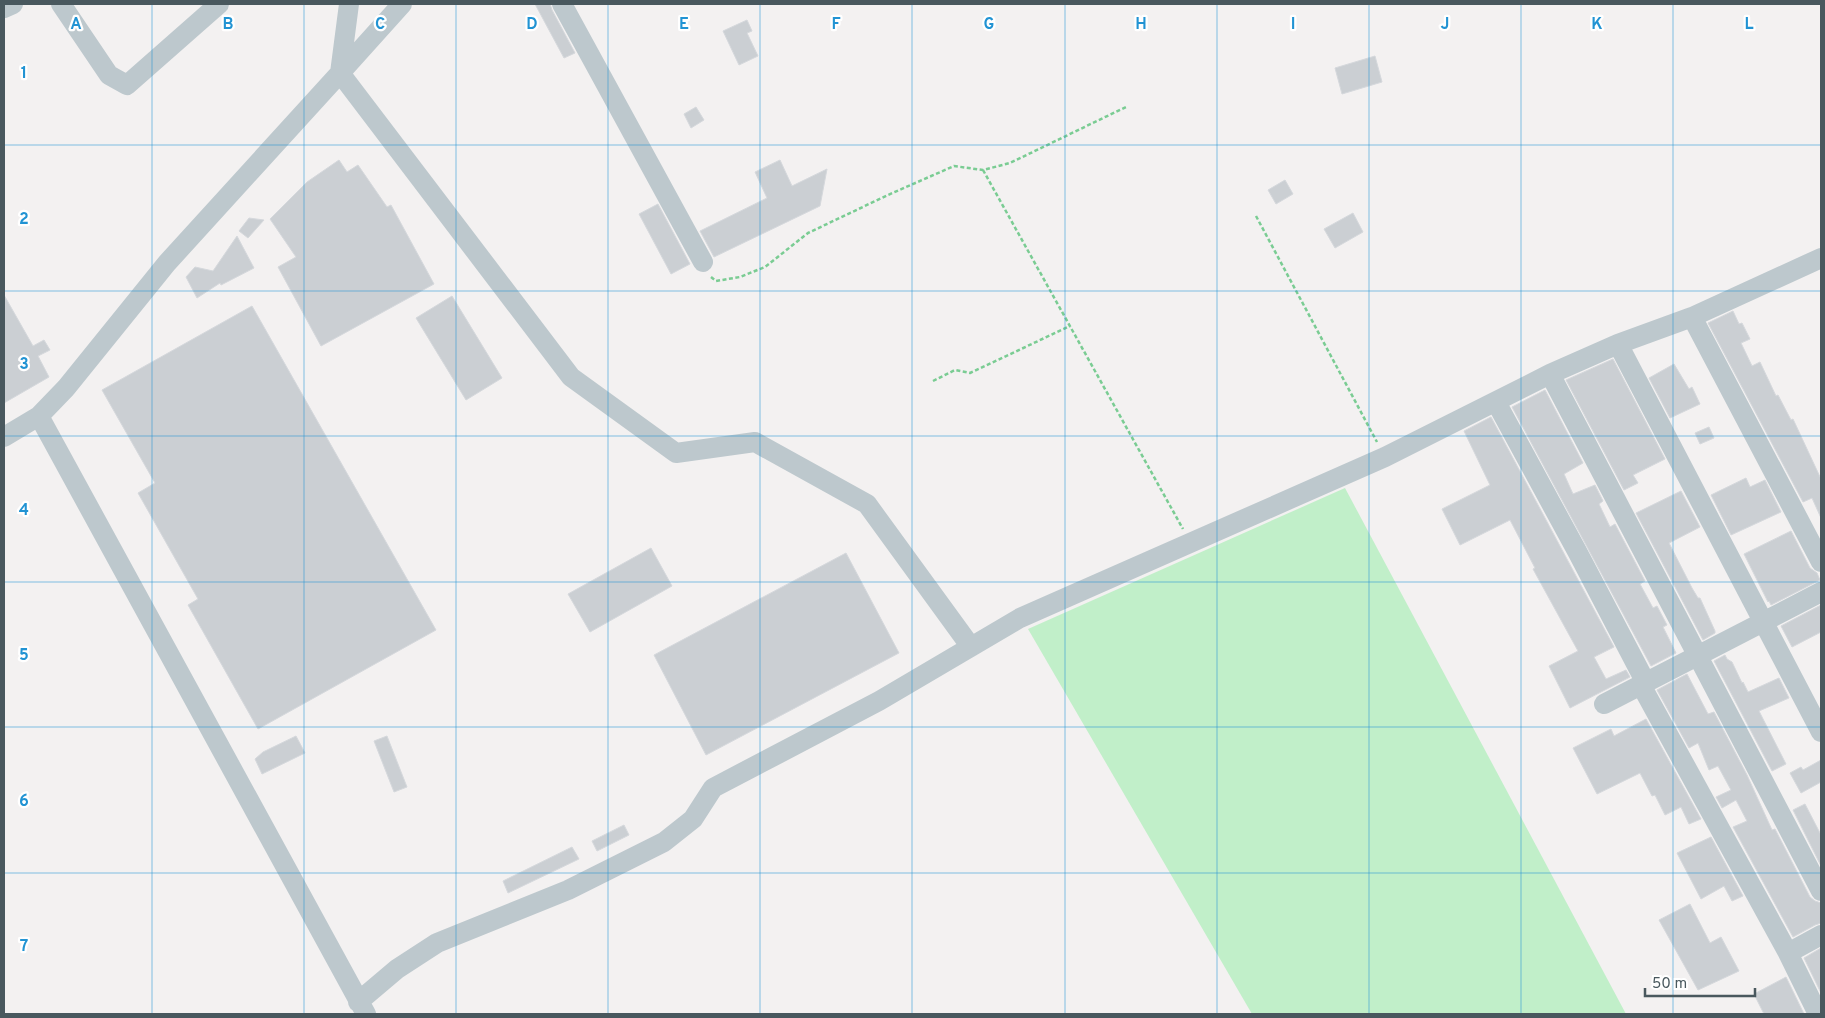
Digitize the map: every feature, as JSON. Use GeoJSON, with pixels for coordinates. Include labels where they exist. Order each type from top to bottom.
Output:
{"type":"FeatureCollection","features":[{"type":"Feature","properties":{"kind":"street"},"geometry":{"type":"LineString","coordinates":[[4,8],[13,4]]}},
{"type":"Feature","properties":{"kind":"street"},"geometry":{"type":"LineString","coordinates":[[61,4],[108,75],[127,85],[219,4]]}},
{"type":"Feature","properties":{"kind":"street"},"geometry":{"type":"LineString","coordinates":[[350,4],[340,73],[571,376],[676,453],[755,442],[867,504],[971,647]]}},
{"type":"Feature","properties":{"kind":"street"},"geometry":{"type":"LineString","coordinates":[[4,437],[40,416],[66,388],[167,263],[402,4]]}},
{"type":"Feature","properties":{"kind":"street"},"geometry":{"type":"LineString","coordinates":[[562,4],[703,262]]}},
{"type":"Feature","properties":{"kind":"street"},"geometry":{"type":"LineString","coordinates":[[40,416],[363,1009],[397,969],[436,943],[568,890],[664,842],[693,819],[713,788],[879,701],[1020,618],[1385,457],[1550,374],[1618,344],[1692,317],[1821,258]]}},
{"type":"Feature","properties":{"kind":"street"},"geometry":{"type":"LineString","coordinates":[[1692,317],[1821,562]]}},
{"type":"Feature","properties":{"kind":"street"},"geometry":{"type":"LineString","coordinates":[[1618,344],[1765,621],[1821,732]]}},
{"type":"Feature","properties":{"kind":"street"},"geometry":{"type":"LineString","coordinates":[[1550,374],[1821,891]]}},
{"type":"Feature","properties":{"kind":"street"},"geometry":{"type":"LineString","coordinates":[[1496,402],[1578,553],[1643,684],[1788,953],[1818,1014]]}},
{"type":"Feature","properties":{"kind":"street"},"geometry":{"type":"LineString","coordinates":[[1604,704],[1821,592]]}},
{"type":"Feature","properties":{"kind":"street"},"geometry":{"type":"LineString","coordinates":[[1788,953],[1821,935]]}},
{"type":"Feature","properties":{"kind":"path"},"geometry":{"type":"LineString","coordinates":[[703,262],[710,276],[716,281],[740,277],[766,267],[808,233],[888,195],[954,166],[983,170],[1010,163],[1128,106]]}},
{"type":"Feature","properties":{"kind":"path"},"geometry":{"type":"LineString","coordinates":[[983,170],[1191,543]]}},
{"type":"Feature","properties":{"kind":"path"},"geometry":{"type":"LineString","coordinates":[[1256,216],[1385,457]]}},
{"type":"Feature","properties":{"kind":"path"},"geometry":{"type":"LineString","coordinates":[[933,381],[955,370],[970,373],[1070,326]]}},
{"type":"Feature","properties":{"kind":"green space"},"geometry":{"type":"Polygon","coordinates":[[[1345,488],[1626,1014],[1252,1014],[1028,629],[1345,488]]]}},
{"type":"Feature","properties":{"kind":"building"},"geometry":{"type":"Polygon","coordinates":[[[535,4],[550,4],[575,53],[564,58],[535,4]]]}},
{"type":"Feature","properties":{"kind":"building"},"geometry":{"type":"Polygon","coordinates":[[[747,20],[752,31],[747,33],[758,56],[739,65],[723,31],[747,20]]]}},
{"type":"Feature","properties":{"kind":"building"},"geometry":{"type":"Polygon","coordinates":[[[1375,56],[1382,82],[1342,94],[1335,68],[1375,56]]]}},
{"type":"Feature","properties":{"kind":"building"},"geometry":{"type":"Polygon","coordinates":[[[696,107],[704,120],[691,128],[684,114],[696,107]]]}},
{"type":"Feature","properties":{"kind":"building"},"geometry":{"type":"Polygon","coordinates":[[[339,160],[347,172],[358,165],[387,207],[391,205],[434,284],[321,346],[278,267],[296,257],[270,219],[307,182],[339,160]]]}},
{"type":"Feature","properties":{"kind":"building"},"geometry":{"type":"Polygon","coordinates":[[[780,160],[792,186],[827,169],[820,206],[714,257],[700,231],[767,198],[755,172],[780,160]]]}},
{"type":"Feature","properties":{"kind":"building"},"geometry":{"type":"Polygon","coordinates":[[[1285,180],[1293,194],[1276,204],[1268,190],[1285,180]]]}},
{"type":"Feature","properties":{"kind":"building"},"geometry":{"type":"Polygon","coordinates":[[[658,204],[690,264],[671,274],[639,214],[658,204]]]}},
{"type":"Feature","properties":{"kind":"building"},"geometry":{"type":"Polygon","coordinates":[[[1353,213],[1363,232],[1335,248],[1324,229],[1353,213]]]}},
{"type":"Feature","properties":{"kind":"building"},"geometry":{"type":"Polygon","coordinates":[[[249,218],[264,220],[248,238],[239,231],[249,218]]]}},
{"type":"Feature","properties":{"kind":"building"},"geometry":{"type":"Polygon","coordinates":[[[237,236],[254,268],[221,285],[220,283],[197,298],[186,277],[195,267],[213,271],[237,236]]]}},
{"type":"Feature","properties":{"kind":"building"},"geometry":{"type":"Polygon","coordinates":[[[4,295],[33,346],[44,340],[50,350],[38,356],[49,377],[4,403],[4,295]]]}},
{"type":"Feature","properties":{"kind":"building"},"geometry":{"type":"Polygon","coordinates":[[[452,296],[502,378],[466,400],[416,318],[452,296]]]}},
{"type":"Feature","properties":{"kind":"building"},"geometry":{"type":"Polygon","coordinates":[[[252,306],[436,630],[258,729],[188,605],[198,599],[138,493],[155,483],[102,390],[252,306]]]}},
{"type":"Feature","properties":{"kind":"building"},"geometry":{"type":"Polygon","coordinates":[[[1733,311],[1739,324],[1742,323],[1750,339],[1741,343],[1752,366],[1760,362],[1776,396],[1778,395],[1791,420],[1793,419],[1821,479],[1821,518],[1812,498],[1803,502],[1708,323],[1733,311]]]}},
{"type":"Feature","properties":{"kind":"building"},"geometry":{"type":"Polygon","coordinates":[[[1613,359],[1665,459],[1633,475],[1638,483],[1624,490],[1566,380],[1613,359]]]}},
{"type":"Feature","properties":{"kind":"building"},"geometry":{"type":"Polygon","coordinates":[[[1674,364],[1689,389],[1692,387],[1700,404],[1670,418],[1649,378],[1674,364]]]}},
{"type":"Feature","properties":{"kind":"building"},"geometry":{"type":"Polygon","coordinates":[[[1545,390],[1583,463],[1564,474],[1573,494],[1595,485],[1603,501],[1599,504],[1610,527],[1615,524],[1645,581],[1640,584],[1653,608],[1657,606],[1667,625],[1663,627],[1676,653],[1651,666],[1512,407],[1545,390]]]}},
{"type":"Feature","properties":{"kind":"building"},"geometry":{"type":"Polygon","coordinates":[[[1491,417],[1614,647],[1594,657],[1606,679],[1626,670],[1630,677],[1570,708],[1549,666],[1578,651],[1533,569],[1535,568],[1510,520],[1460,545],[1442,509],[1490,485],[1464,431],[1491,417]]]}},
{"type":"Feature","properties":{"kind":"building"},"geometry":{"type":"Polygon","coordinates":[[[1709,427],[1714,438],[1700,444],[1695,433],[1709,427]]]}},
{"type":"Feature","properties":{"kind":"building"},"geometry":{"type":"Polygon","coordinates":[[[1746,478],[1750,487],[1765,480],[1781,512],[1731,535],[1711,495],[1746,478]]]}},
{"type":"Feature","properties":{"kind":"building"},"geometry":{"type":"Polygon","coordinates":[[[1681,491],[1700,527],[1669,543],[1692,588],[1698,598],[1700,598],[1715,631],[1715,633],[1703,640],[1636,513],[1681,491]]]}},
{"type":"Feature","properties":{"kind":"building"},"geometry":{"type":"Polygon","coordinates":[[[1791,531],[1810,568],[1817,573],[1820,580],[1771,605],[1744,554],[1791,531]]]}},
{"type":"Feature","properties":{"kind":"building"},"geometry":{"type":"Polygon","coordinates":[[[651,548],[672,586],[590,632],[568,594],[651,548]]]}},
{"type":"Feature","properties":{"kind":"building"},"geometry":{"type":"Polygon","coordinates":[[[846,553],[899,653],[706,755],[654,655],[846,553]]]}},
{"type":"Feature","properties":{"kind":"building"},"geometry":{"type":"Polygon","coordinates":[[[1821,605],[1821,632],[1792,647],[1781,626],[1821,605]]]}},
{"type":"Feature","properties":{"kind":"building"},"geometry":{"type":"Polygon","coordinates":[[[1725,655],[1732,662],[1748,692],[1779,678],[1789,698],[1759,711],[1786,764],[1772,771],[1714,661],[1725,655]]]}},
{"type":"Feature","properties":{"kind":"building"},"geometry":{"type":"Polygon","coordinates":[[[1687,674],[1708,714],[1714,712],[1747,775],[1772,830],[1775,829],[1810,897],[1821,903],[1821,923],[1793,937],[1733,827],[1747,821],[1736,800],[1722,808],[1716,797],[1731,790],[1718,766],[1709,770],[1698,743],[1689,748],[1657,690],[1687,674]]]}},
{"type":"Feature","properties":{"kind":"building"},"geometry":{"type":"Polygon","coordinates":[[[1646,719],[1701,819],[1689,824],[1681,807],[1665,815],[1655,795],[1652,796],[1640,773],[1597,794],[1573,748],[1611,729],[1614,736],[1646,719]]]}},
{"type":"Feature","properties":{"kind":"building"},"geometry":{"type":"Polygon","coordinates":[[[296,736],[305,753],[262,774],[255,759],[263,752],[296,736]]]}},
{"type":"Feature","properties":{"kind":"building"},"geometry":{"type":"Polygon","coordinates":[[[387,736],[407,787],[394,792],[374,741],[387,736]]]}},
{"type":"Feature","properties":{"kind":"building"},"geometry":{"type":"Polygon","coordinates":[[[1821,760],[1821,782],[1801,793],[1790,773],[1801,767],[1803,770],[1821,760]]]}},
{"type":"Feature","properties":{"kind":"building"},"geometry":{"type":"Polygon","coordinates":[[[1805,804],[1821,835],[1821,866],[1793,810],[1805,804]]]}},
{"type":"Feature","properties":{"kind":"building"},"geometry":{"type":"Polygon","coordinates":[[[624,825],[629,835],[597,851],[592,841],[624,825]]]}},
{"type":"Feature","properties":{"kind":"building"},"geometry":{"type":"Polygon","coordinates":[[[1711,837],[1743,896],[1732,901],[1724,886],[1701,899],[1677,853],[1711,837]]]}},
{"type":"Feature","properties":{"kind":"building"},"geometry":{"type":"Polygon","coordinates":[[[572,847],[579,859],[508,893],[503,881],[572,847]]]}},
{"type":"Feature","properties":{"kind":"building"},"geometry":{"type":"Polygon","coordinates":[[[1690,904],[1710,943],[1721,937],[1739,971],[1698,990],[1659,920],[1690,904]]]}},
{"type":"Feature","properties":{"kind":"building"},"geometry":{"type":"Polygon","coordinates":[[[1821,948],[1821,993],[1804,958],[1821,948]]]}},
{"type":"Feature","properties":{"kind":"building"},"geometry":{"type":"Polygon","coordinates":[[[1786,977],[1804,1014],[1764,1014],[1754,994],[1786,977]]]}}]}
